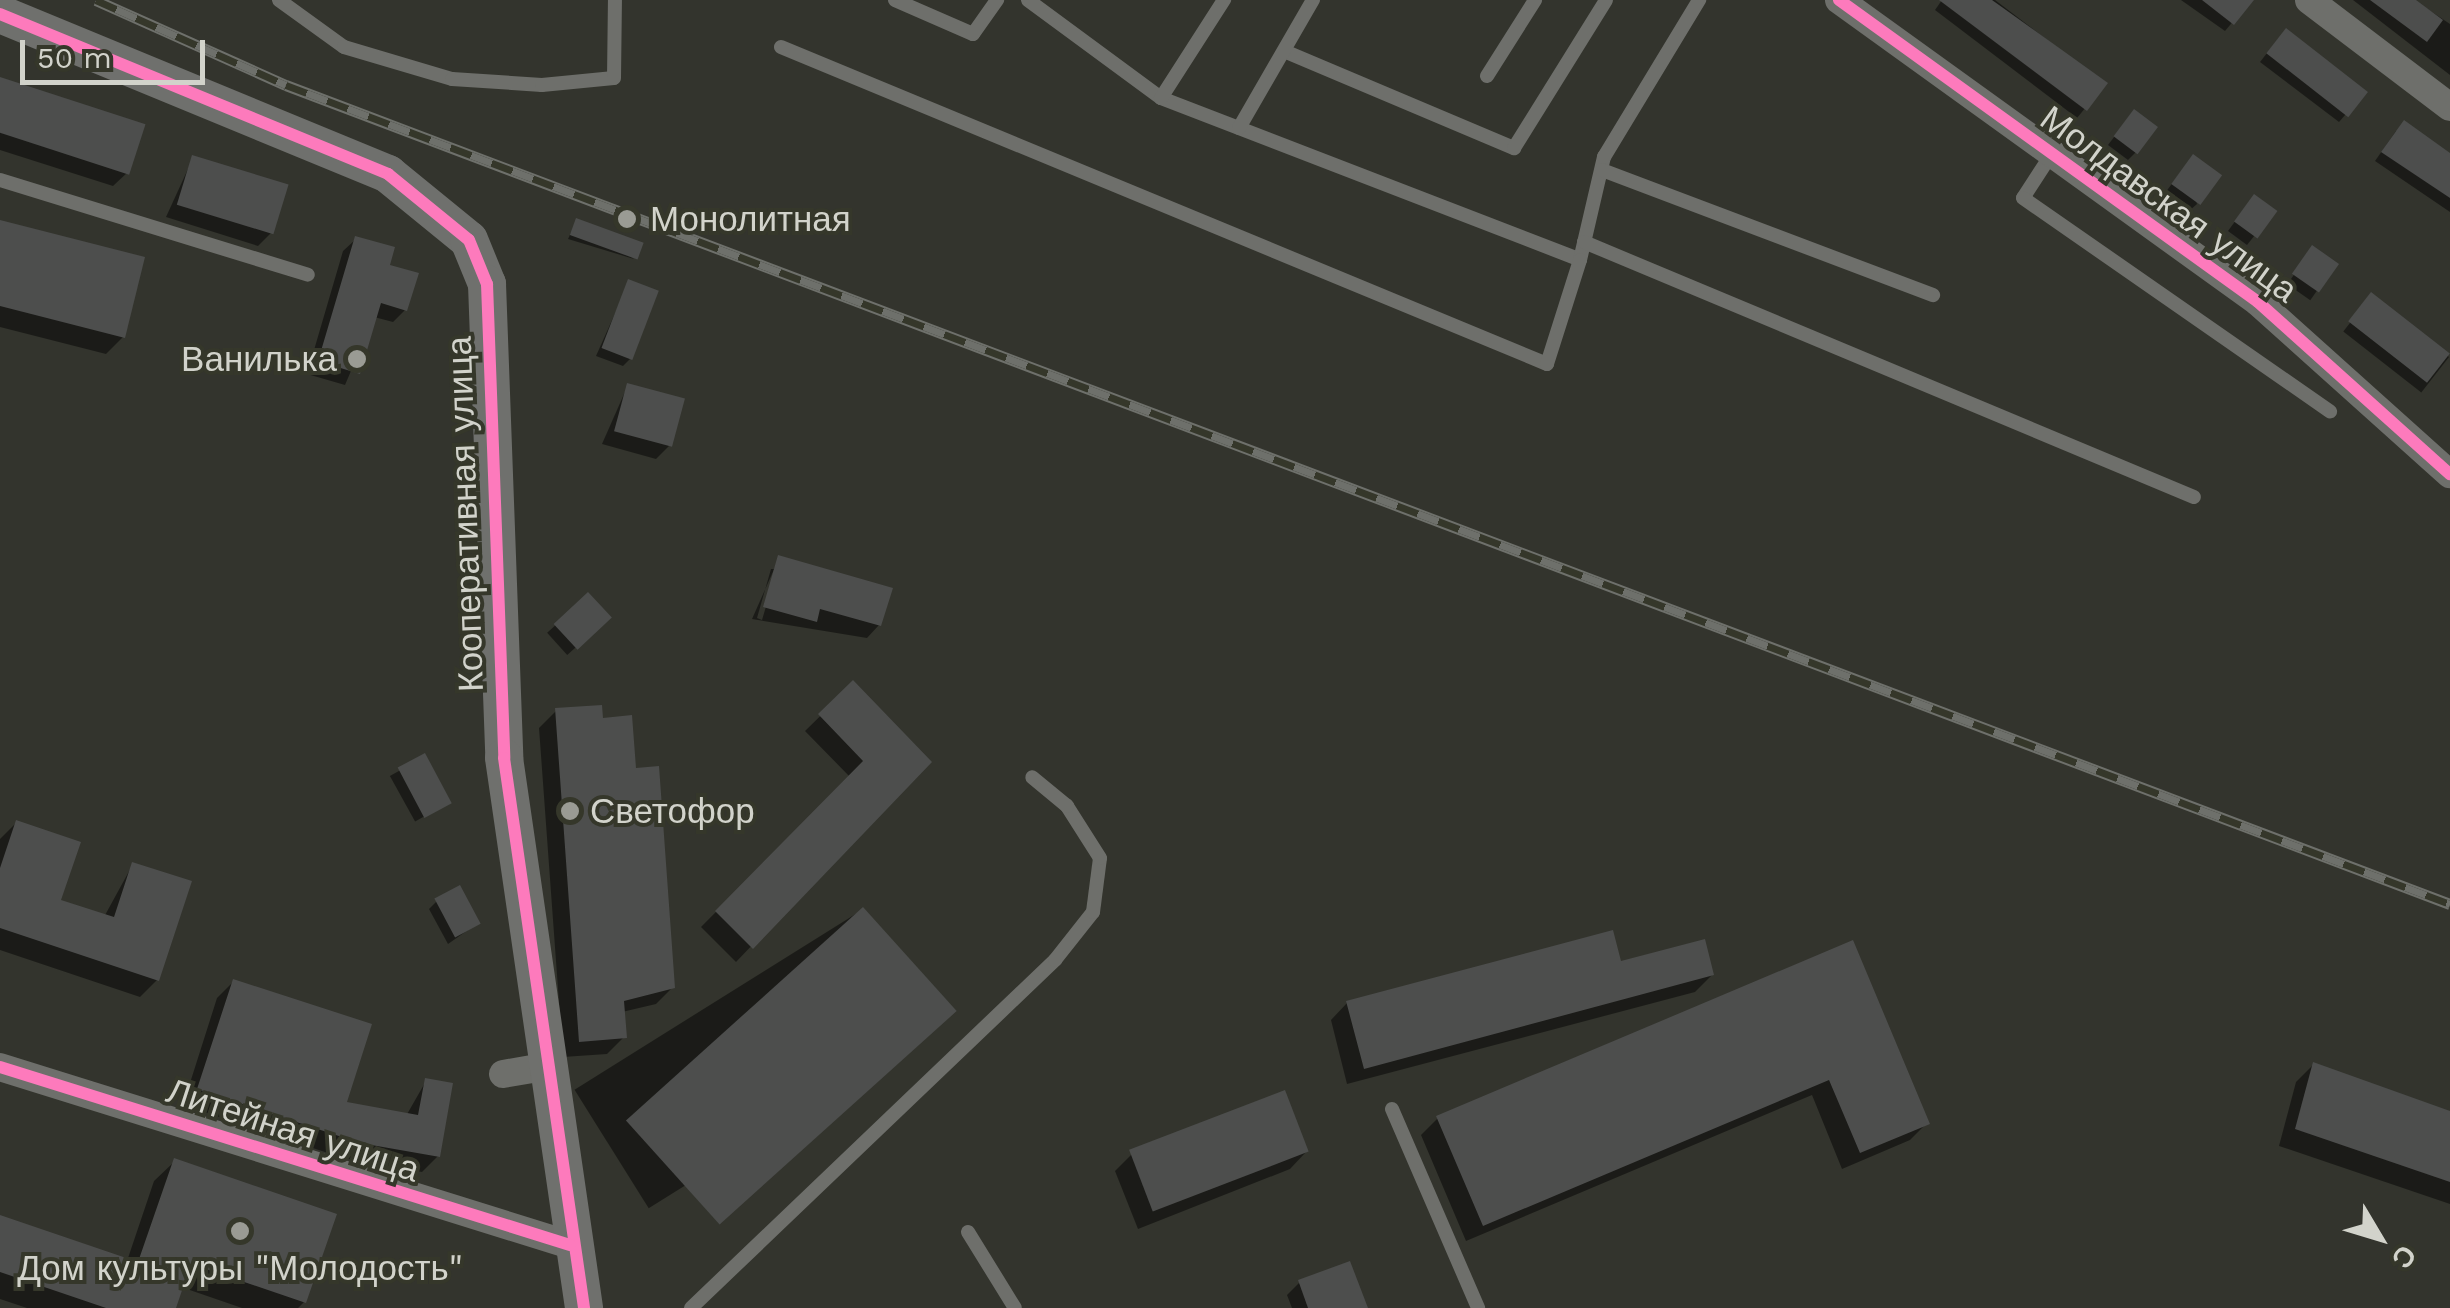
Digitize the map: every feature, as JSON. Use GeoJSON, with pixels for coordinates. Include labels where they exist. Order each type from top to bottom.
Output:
{"type":"FeatureCollection","features":[{"type":"Feature","properties":{"kind":"street","name":"Молдавская улица"},"geometry":{"type":"LineString","coordinates":[[1839,0],[2258,302],[2450,474]]}},
{"type":"Feature","properties":{"kind":"street"},"geometry":{"type":"LineString","coordinates":[[2309,0],[2450,107]]}},
{"type":"Feature","properties":{"kind":"street","name":"Кооперативная улица"},"geometry":{"type":"LineString","coordinates":[[0,14],[388,174],[469,240],[487,284],[504,758],[544,1066],[570,1244],[584,1308]]}},
{"type":"Feature","properties":{"kind":"street"},"geometry":{"type":"LineString","coordinates":[[503,1074],[544,1066]]}},
{"type":"Feature","properties":{"kind":"street","name":"Литейная улица"},"geometry":{"type":"LineString","coordinates":[[0,1067],[570,1244]]}},
{"type":"Feature","properties":{"kind":"lane"},"geometry":{"type":"LineString","coordinates":[[280,0],[344,48],[452,80],[614,78],[615,0]]}},
{"type":"Feature","properties":{"kind":"lane"},"geometry":{"type":"LineString","coordinates":[[895,0],[973,34],[997,0]]}},
{"type":"Feature","properties":{"kind":"lane"},"geometry":{"type":"LineString","coordinates":[[1028,0],[1162,98],[1580,260]]}},
{"type":"Feature","properties":{"kind":"lane"},"geometry":{"type":"LineString","coordinates":[[1162,98],[1224,0]]}},
{"type":"Feature","properties":{"kind":"lane"},"geometry":{"type":"LineString","coordinates":[[1239,128],[1312,0]]}},
{"type":"Feature","properties":{"kind":"lane"},"geometry":{"type":"LineString","coordinates":[[1487,76],[1535,0]]}},
{"type":"Feature","properties":{"kind":"lane"},"geometry":{"type":"LineString","coordinates":[[1284,51],[1514,148],[1606,0]]}},
{"type":"Feature","properties":{"kind":"lane"},"geometry":{"type":"LineString","coordinates":[[781,47],[1547,364],[1580,260],[1602,170],[1698,0]]}},
{"type":"Feature","properties":{"kind":"lane"},"geometry":{"type":"LineString","coordinates":[[2051,155],[2023,198],[2330,411]]}},
{"type":"Feature","properties":{"kind":"lane"},"geometry":{"type":"LineString","coordinates":[[1602,170],[1933,295]]}},
{"type":"Feature","properties":{"kind":"lane"},"geometry":{"type":"LineString","coordinates":[[0,180],[308,275]]}},
{"type":"Feature","properties":{"kind":"lane"},"geometry":{"type":"LineString","coordinates":[[1584,242],[2194,497]]}},
{"type":"Feature","properties":{"kind":"lane"},"geometry":{"type":"LineString","coordinates":[[691,1308],[1055,960],[1093,912],[1100,858],[1067,806],[1032,777]]}},
{"type":"Feature","properties":{"kind":"lane"},"geometry":{"type":"LineString","coordinates":[[1392,1109],[1478,1308]]}},
{"type":"Feature","properties":{"kind":"lane"},"geometry":{"type":"LineString","coordinates":[[968,1232],[1015,1308]]}},
{"type":"Feature","properties":{"kind":"building"},"geometry":{"type":"Polygon","coordinates":[[[1939,0],[1992,0],[2108,83],[2087,111],[1939,0]]]}},
{"type":"Feature","properties":{"kind":"building"},"geometry":{"type":"Polygon","coordinates":[[[2202,0],[2254,0],[2234,25],[2202,0]]]}},
{"type":"Feature","properties":{"kind":"building"},"geometry":{"type":"Polygon","coordinates":[[[2370,0],[2416,0],[2443,20],[2427,42],[2370,0]]]}},
{"type":"Feature","properties":{"kind":"building"},"geometry":{"type":"Polygon","coordinates":[[[2286,28],[2368,92],[2348,117],[2266,53],[2286,28]]]}},
{"type":"Feature","properties":{"kind":"building"},"geometry":{"type":"Polygon","coordinates":[[[0,77],[146,124],[129,175],[0,133],[0,77]]]}},
{"type":"Feature","properties":{"kind":"building"},"geometry":{"type":"Polygon","coordinates":[[[2134,109],[2158,127],[2137,154],[2114,136],[2134,109]]]}},
{"type":"Feature","properties":{"kind":"building"},"geometry":{"type":"Polygon","coordinates":[[[2404,120],[2450,153],[2450,198],[2381,152],[2404,120]]]}},
{"type":"Feature","properties":{"kind":"building"},"geometry":{"type":"Polygon","coordinates":[[[2193,154],[2222,175],[2200,205],[2171,184],[2193,154]]]}},
{"type":"Feature","properties":{"kind":"building"},"geometry":{"type":"Polygon","coordinates":[[[192,155],[289,185],[273,234],[177,205],[192,155]]]}},
{"type":"Feature","properties":{"kind":"building"},"geometry":{"type":"Polygon","coordinates":[[[2254,194],[2277,211],[2257,239],[2234,222],[2254,194]]]}},
{"type":"Feature","properties":{"kind":"building"},"geometry":{"type":"Polygon","coordinates":[[[576,218],[644,243],[638,260],[570,235],[576,218]]]}},
{"type":"Feature","properties":{"kind":"building"},"geometry":{"type":"Polygon","coordinates":[[[0,220],[145,257],[125,338],[0,306],[0,220]]]}},
{"type":"Feature","properties":{"kind":"building"},"geometry":{"type":"Polygon","coordinates":[[[355,236],[395,247],[390,265],[419,273],[407,311],[381,303],[360,374],[318,361],[355,236]]]}},
{"type":"Feature","properties":{"kind":"building"},"geometry":{"type":"Polygon","coordinates":[[[2312,245],[2339,264],[2319,293],[2292,274],[2312,245]]]}},
{"type":"Feature","properties":{"kind":"building"},"geometry":{"type":"Polygon","coordinates":[[[628,279],[659,291],[632,360],[601,348],[628,279]]]}},
{"type":"Feature","properties":{"kind":"building"},"geometry":{"type":"Polygon","coordinates":[[[2371,292],[2450,354],[2427,383],[2348,321],[2371,292]]]}},
{"type":"Feature","properties":{"kind":"building"},"geometry":{"type":"Polygon","coordinates":[[[627,383],[685,399],[672,447],[614,431],[627,383]]]}},
{"type":"Feature","properties":{"kind":"building"},"geometry":{"type":"Polygon","coordinates":[[[778,555],[893,588],[881,626],[820,609],[817,622],[763,607],[778,555]]]}},
{"type":"Feature","properties":{"kind":"building"},"geometry":{"type":"Polygon","coordinates":[[[588,592],[612,618],[577,650],[554,624],[588,592]]]}},
{"type":"Feature","properties":{"kind":"building"},"geometry":{"type":"Polygon","coordinates":[[[853,680],[932,762],[753,949],[715,911],[863,761],[818,714],[853,680]]]}},
{"type":"Feature","properties":{"kind":"building"},"geometry":{"type":"Polygon","coordinates":[[[602,705],[603,718],[632,715],[636,768],[659,766],[675,988],[624,1001],[627,1038],[579,1042],[555,708],[602,705]]]}},
{"type":"Feature","properties":{"kind":"building"},"geometry":{"type":"Polygon","coordinates":[[[425,753],[452,803],[424,818],[398,768],[425,753]]]}},
{"type":"Feature","properties":{"kind":"building"},"geometry":{"type":"Polygon","coordinates":[[[16,820],[81,842],[61,900],[114,917],[132,862],[192,881],[159,981],[0,928],[0,868],[16,820]]]}},
{"type":"Feature","properties":{"kind":"building"},"geometry":{"type":"Polygon","coordinates":[[[460,885],[481,924],[455,937],[434,899],[460,885]]]}},
{"type":"Feature","properties":{"kind":"building"},"geometry":{"type":"Polygon","coordinates":[[[863,907],[957,1011],[720,1224],[626,1120],[863,907]]]}},
{"type":"Feature","properties":{"kind":"building"},"geometry":{"type":"Polygon","coordinates":[[[1613,930],[1621,961],[1705,939],[1714,975],[1364,1069],[1346,1001],[1613,930]]]}},
{"type":"Feature","properties":{"kind":"building"},"geometry":{"type":"Polygon","coordinates":[[[1853,940],[1930,1124],[1860,1153],[1829,1080],[1483,1226],[1436,1116],[1853,940]]]}},
{"type":"Feature","properties":{"kind":"building"},"geometry":{"type":"Polygon","coordinates":[[[233,979],[372,1024],[347,1102],[418,1115],[425,1078],[453,1083],[440,1157],[360,1143],[197,1089],[233,979]]]}},
{"type":"Feature","properties":{"kind":"building"},"geometry":{"type":"Polygon","coordinates":[[[2313,1062],[2450,1111],[2450,1182],[2295,1129],[2313,1062]]]}},
{"type":"Feature","properties":{"kind":"building"},"geometry":{"type":"Polygon","coordinates":[[[1285,1090],[1309,1152],[1153,1211],[1129,1150],[1285,1090]]]}},
{"type":"Feature","properties":{"kind":"building","name":"Дом культуры \"Молодость\""},"geometry":{"type":"Polygon","coordinates":[[[174,1158],[337,1214],[306,1303],[191,1264],[176,1308],[106,1308],[0,1272],[0,1215],[138,1262],[174,1158]]]}},
{"type":"Feature","properties":{"kind":"building"},"geometry":{"type":"Polygon","coordinates":[[[1350,1261],[1368,1308],[1308,1308],[1298,1280],[1350,1261]]]}},
{"type":"Feature","properties":{"kind":"railway"},"geometry":{"type":"LineString","coordinates":[[96,0],[286,85],[2450,904]]}},
{"type":"Feature","properties":{"kind":"cycle path"},"geometry":{"type":"LineString","coordinates":[[1839,0],[2258,302],[2450,474]]}},
{"type":"Feature","properties":{"kind":"cycle path"},"geometry":{"type":"LineString","coordinates":[[0,14],[388,174],[469,240],[487,284],[504,758],[584,1308]]}},
{"type":"Feature","properties":{"kind":"cycle path"},"geometry":{"type":"LineString","coordinates":[[0,1067],[570,1245]]}},
{"type":"Feature","properties":{"kind":"place","name":"Монолитная"},"geometry":{"type":"Point","coordinates":[627,219]}},
{"type":"Feature","properties":{"kind":"place","name":"Ванилька"},"geometry":{"type":"Point","coordinates":[357,359]}},
{"type":"Feature","properties":{"kind":"place","name":"Светофор"},"geometry":{"type":"Point","coordinates":[570,811]}},
{"type":"Feature","properties":{"kind":"place","name":"Дом культуры \"Молодость\""},"geometry":{"type":"Point","coordinates":[240,1231]}}]}
